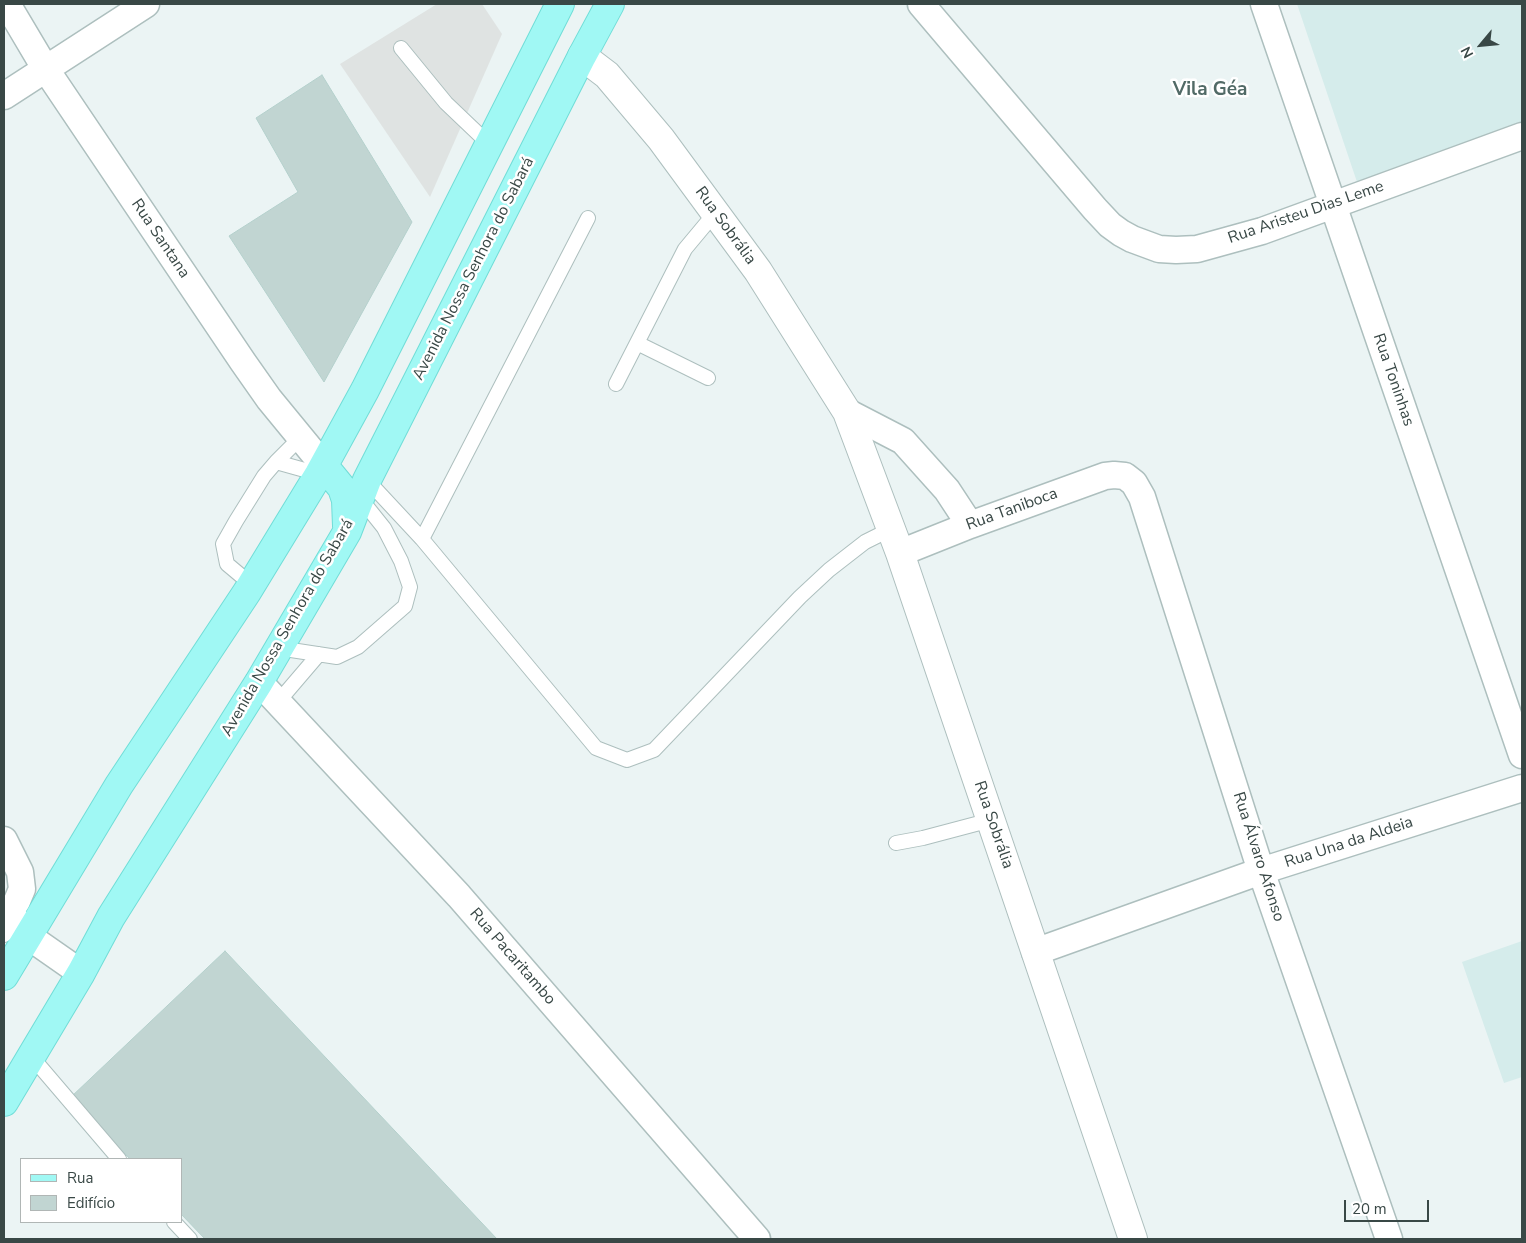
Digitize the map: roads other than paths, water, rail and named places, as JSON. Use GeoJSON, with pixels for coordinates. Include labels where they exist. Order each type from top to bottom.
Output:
{"type":"FeatureCollection","features":[{"type":"Feature","properties":{"kind":"main road"},"geometry":{"type":"LineString","coordinates":[[4,976],[13,925],[119,785],[252,585],[322,470],[365,390],[560,4]]}},
{"type":"Feature","properties":{"kind":"main road","name":"Avenida Nossa Senhora do Sabará"},"geometry":{"type":"LineString","coordinates":[[4,1102],[81,973],[111,917],[259,682],[347,532],[363,489],[610,4]]}},
{"type":"Feature","properties":{"kind":"main road"},"geometry":{"type":"LineString","coordinates":[[322,470],[342,488],[346,500],[347,532]]}},
{"type":"Feature","properties":{"kind":"street","name":"Rua Santana"},"geometry":{"type":"LineString","coordinates":[[7,4],[45,68],[243,362],[269,399],[301,437],[322,470]]}},
{"type":"Feature","properties":{"kind":"street"},"geometry":{"type":"LineString","coordinates":[[4,96],[146,4]]}},
{"type":"Feature","properties":{"kind":"street","name":"Rua Aristeu Dias Leme"},"geometry":{"type":"LineString","coordinates":[[921,4],[1095,209],[1126,236],[1159,249],[1197,249],[1262,231],[1522,136]]}},
{"type":"Feature","properties":{"kind":"street","name":"Rua Toninhas"},"geometry":{"type":"LineString","coordinates":[[1264,4],[1522,755]]}},
{"type":"Feature","properties":{"kind":"street","name":"Rua Sobrália"},"geometry":{"type":"LineString","coordinates":[[582,56],[607,75],[661,139],[758,271],[847,412],[896,541],[1133,1239]]}},
{"type":"Feature","properties":{"kind":"street"},"geometry":{"type":"LineString","coordinates":[[847,412],[903,441],[947,490],[970,525]]}},
{"type":"Feature","properties":{"kind":"street","name":"Rua Taniboca"},"geometry":{"type":"LineString","coordinates":[[896,541],[970,525],[1105,476],[1125,476]]}},
{"type":"Feature","properties":{"kind":"street","name":"Rua Álvaro Afonso"},"geometry":{"type":"LineString","coordinates":[[1125,476],[1134,483],[1142,497],[1261,871],[1389,1239]]}},
{"type":"Feature","properties":{"kind":"street","name":"Rua Pacaritambo"},"geometry":{"type":"LineString","coordinates":[[259,682],[459,896],[757,1239]]}},
{"type":"Feature","properties":{"kind":"street","name":"Rua Una da Aldeia"},"geometry":{"type":"LineString","coordinates":[[1035,952],[1261,871],[1522,788]]}},
{"type":"Feature","properties":{"kind":"street"},"geometry":{"type":"LineString","coordinates":[[4,840],[20,872],[22,889],[17,901],[13,925],[81,973]]}},
{"type":"Feature","properties":{"kind":"lane"},"geometry":{"type":"LineString","coordinates":[[401,48],[446,103],[489,144]]}},
{"type":"Feature","properties":{"kind":"lane"},"geometry":{"type":"LineString","coordinates":[[616,384],[685,249],[715,213]]}},
{"type":"Feature","properties":{"kind":"lane"},"geometry":{"type":"LineString","coordinates":[[422,539],[588,218]]}},
{"type":"Feature","properties":{"kind":"lane"},"geometry":{"type":"LineString","coordinates":[[637,343],[708,378]]}},
{"type":"Feature","properties":{"kind":"lane"},"geometry":{"type":"LineString","coordinates":[[252,585],[227,564],[224,544],[264,476],[301,437]]}},
{"type":"Feature","properties":{"kind":"lane"},"geometry":{"type":"LineString","coordinates":[[276,462],[322,470]]}},
{"type":"Feature","properties":{"kind":"lane"},"geometry":{"type":"LineString","coordinates":[[363,489],[422,539],[596,748],[627,760],[654,750],[800,597],[829,570],[865,542],[896,541]]}},
{"type":"Feature","properties":{"kind":"lane"},"geometry":{"type":"LineString","coordinates":[[278,648],[336,656],[358,647],[405,606],[410,587],[401,561],[363,489]]}},
{"type":"Feature","properties":{"kind":"lane"},"geometry":{"type":"LineString","coordinates":[[278,702],[319,654]]}},
{"type":"Feature","properties":{"kind":"lane"},"geometry":{"type":"LineString","coordinates":[[896,843],[991,820]]}},
{"type":"Feature","properties":{"kind":"lane"},"geometry":{"type":"LineString","coordinates":[[30,1056],[118,1158]]}},
{"type":"Feature","properties":{"kind":"lane"},"geometry":{"type":"LineString","coordinates":[[175,1223],[190,1239]]}},
{"type":"Feature","properties":{"kind":"district","name":"Vila Géa"},"geometry":{"type":"Point","coordinates":[1210,90]}}]}
